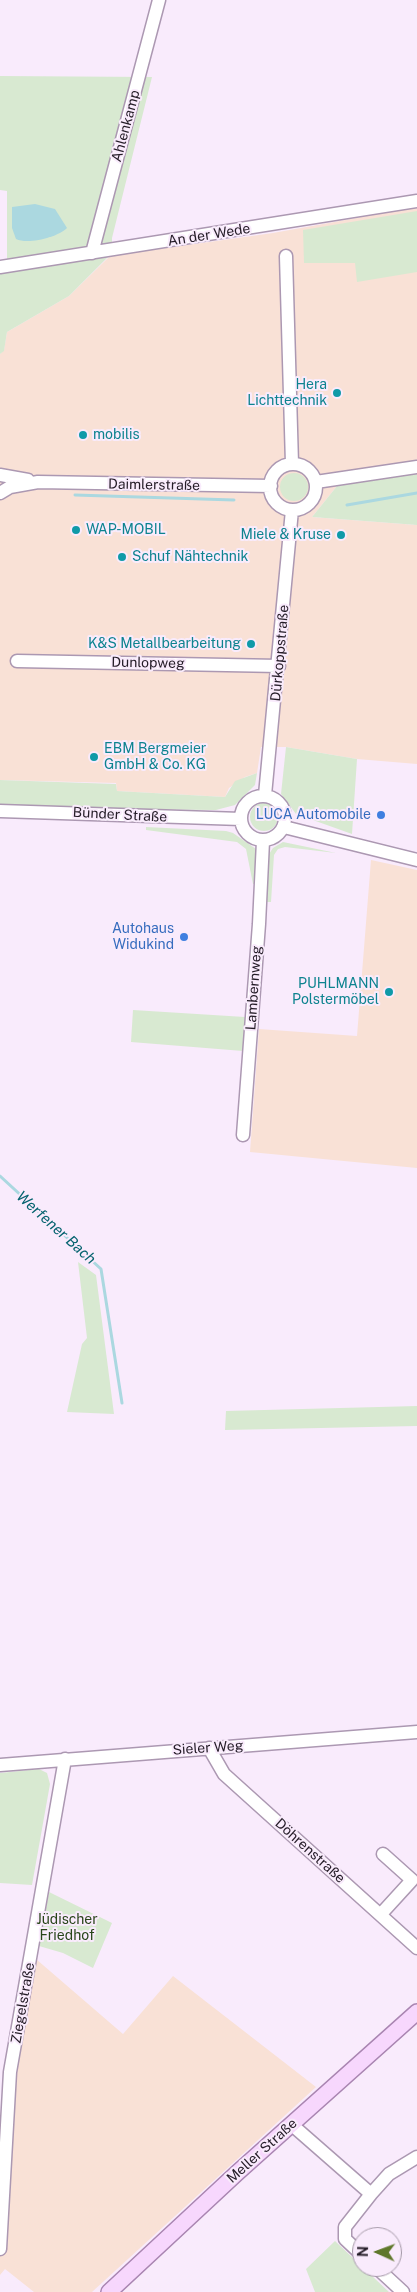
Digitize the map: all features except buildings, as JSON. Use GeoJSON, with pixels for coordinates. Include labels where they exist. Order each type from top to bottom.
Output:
{"type":"FeatureCollection","features":[{"type":"Feature","properties":{"kind":"main road","name":"Meller Straße"},"geometry":{"type":"LineString","coordinates":[[109,2292],[291,2124],[417,2012]]}},
{"type":"Feature","properties":{"kind":"street","name":"Ahlenkamp"},"geometry":{"type":"LineString","coordinates":[[92,253],[159,0]]}},
{"type":"Feature","properties":{"kind":"street","name":"An der Wede"},"geometry":{"type":"LineString","coordinates":[[0,267],[417,201]]}},
{"type":"Feature","properties":{"kind":"street"},"geometry":{"type":"LineString","coordinates":[[286,256],[292,464]]}},
{"type":"Feature","properties":{"kind":"street"},"geometry":{"type":"LineString","coordinates":[[299,464],[310,471],[316,482],[314,496],[305,507],[292,510],[279,505],[274,500],[271,486],[275,473],[280,468],[299,464]]}},
{"type":"Feature","properties":{"kind":"street"},"geometry":{"type":"LineString","coordinates":[[316,482],[417,467]]}},
{"type":"Feature","properties":{"kind":"street","name":"Daimlerstraße"},"geometry":{"type":"LineString","coordinates":[[0,475],[38,482],[271,486]]}},
{"type":"Feature","properties":{"kind":"street","name":"Daimlerstraße"},"geometry":{"type":"LineString","coordinates":[[0,493],[10,487],[38,482]]}},
{"type":"Feature","properties":{"kind":"street","name":"Dürkoppstraße"},"geometry":{"type":"LineString","coordinates":[[265,795],[279,666],[292,510]]}},
{"type":"Feature","properties":{"kind":"street","name":"Dunlopweg"},"geometry":{"type":"LineString","coordinates":[[17,661],[279,666]]}},
{"type":"Feature","properties":{"kind":"street"},"geometry":{"type":"LineString","coordinates":[[265,795],[278,801],[286,813],[284,827],[276,837],[263,841],[245,832],[241,819],[242,812],[251,799],[265,795]]}},
{"type":"Feature","properties":{"kind":"street","name":"Bünder Straße"},"geometry":{"type":"LineString","coordinates":[[0,811],[241,819]]}},
{"type":"Feature","properties":{"kind":"street"},"geometry":{"type":"LineString","coordinates":[[284,827],[417,860]]}},
{"type":"Feature","properties":{"kind":"street","name":"Lambernweg"},"geometry":{"type":"LineString","coordinates":[[243,1135],[259,924],[263,841]]}},
{"type":"Feature","properties":{"kind":"street","name":"Sieler Weg"},"geometry":{"type":"LineString","coordinates":[[0,1765],[417,1732]]}},
{"type":"Feature","properties":{"kind":"street","name":"Döhrenstraße"},"geometry":{"type":"LineString","coordinates":[[209,1748],[224,1774],[417,1948]]}},
{"type":"Feature","properties":{"kind":"street","name":"Ziegelstraße"},"geometry":{"type":"LineString","coordinates":[[0,2249],[10,2072],[65,1759]]}},
{"type":"Feature","properties":{"kind":"street"},"geometry":{"type":"LineString","coordinates":[[381,1914],[412,1880],[383,1854]]}},
{"type":"Feature","properties":{"kind":"street"},"geometry":{"type":"LineString","coordinates":[[291,2124],[371,2194]]}},
{"type":"Feature","properties":{"kind":"street"},"geometry":{"type":"LineString","coordinates":[[352,2246],[345,2239],[345,2227],[389,2174],[417,2157]]}},
{"type":"Feature","properties":{"kind":"street"},"geometry":{"type":"LineString","coordinates":[[387,2277],[403,2292]]}},
{"type":"Feature","properties":{"kind":"shaded area"},"geometry":{"type":"Polygon","coordinates":[[[417,207],[417,473],[337,486],[312,517],[417,525],[417,764],[357,759],[286,747],[261,747],[257,773],[245,777],[229,788],[225,797],[117,791],[116,783],[0,780],[0,354],[4,350],[7,332],[69,296],[110,256],[273,233],[417,207]]]}},
{"type":"Feature","properties":{"kind":"shaded area"},"geometry":{"type":"Polygon","coordinates":[[[371,860],[417,870],[417,1168],[250,1152],[259,1029],[357,1036],[371,860]]]}},
{"type":"Feature","properties":{"kind":"shaded area"},"geometry":{"type":"Polygon","coordinates":[[[36,1959],[123,2034],[173,1976],[316,2087],[92,2292],[34,2292],[5,2269],[0,2275],[0,2149],[12,2075],[36,1959]]]}},
{"type":"Feature","properties":{"kind":"green space"},"geometry":{"type":"Polygon","coordinates":[[[0,76],[152,77],[112,238],[112,253],[69,296],[7,332],[4,351],[0,354],[0,272],[7,271],[7,191],[0,190],[0,76]]]}},
{"type":"Feature","properties":{"kind":"green space"},"geometry":{"type":"Polygon","coordinates":[[[417,211],[417,272],[357,282],[355,263],[304,263],[303,230],[417,211]]]}},
{"type":"Feature","properties":{"kind":"green space"},"geometry":{"type":"Polygon","coordinates":[[[294,473],[304,477],[308,487],[304,497],[294,501],[284,497],[280,487],[284,477],[294,473]]]}},
{"type":"Feature","properties":{"kind":"green space"},"geometry":{"type":"Polygon","coordinates":[[[417,473],[417,525],[312,517],[337,486],[417,473]]]}},
{"type":"Feature","properties":{"kind":"green space"},"geometry":{"type":"Polygon","coordinates":[[[286,747],[357,759],[352,834],[296,814],[281,794],[286,747]]]}},
{"type":"Feature","properties":{"kind":"green space"},"geometry":{"type":"Polygon","coordinates":[[[257,773],[255,785],[235,805],[216,810],[0,808],[0,780],[116,784],[117,791],[225,797],[235,781],[257,773]]]}},
{"type":"Feature","properties":{"kind":"green space"},"geometry":{"type":"Polygon","coordinates":[[[264,803],[274,807],[278,817],[274,827],[264,831],[254,827],[250,817],[254,807],[264,803]]]}},
{"type":"Feature","properties":{"kind":"green space"},"geometry":{"type":"Polygon","coordinates":[[[146,827],[226,831],[233,833],[256,849],[255,884],[253,884],[246,849],[237,842],[146,830],[146,827]]]}},
{"type":"Feature","properties":{"kind":"green space"},"geometry":{"type":"Polygon","coordinates":[[[283,842],[336,853],[285,847],[278,849],[274,855],[271,902],[267,902],[269,854],[273,848],[283,842]]]}},
{"type":"Feature","properties":{"kind":"green space"},"geometry":{"type":"Polygon","coordinates":[[[133,1010],[245,1017],[243,1051],[131,1042],[133,1010]]]}},
{"type":"Feature","properties":{"kind":"green space"},"geometry":{"type":"Polygon","coordinates":[[[78,1262],[96,1275],[114,1414],[67,1412],[82,1344],[87,1338],[78,1262]]]}},
{"type":"Feature","properties":{"kind":"green space"},"geometry":{"type":"Polygon","coordinates":[[[417,1406],[417,1426],[225,1430],[226,1411],[417,1406]]]}},
{"type":"Feature","properties":{"kind":"green space"},"geometry":{"type":"Polygon","coordinates":[[[39,1769],[47,1773],[50,1784],[32,1885],[0,1883],[0,1773],[39,1769]]]}},
{"type":"Feature","properties":{"kind":"green space","name":"Jüdischer Friedhof"},"geometry":{"type":"Polygon","coordinates":[[[49,1892],[112,1923],[93,1968],[63,1953],[39,1946],[49,1892]]]}},
{"type":"Feature","properties":{"kind":"green space"},"geometry":{"type":"Polygon","coordinates":[[[335,2241],[352,2257],[352,2277],[373,2277],[389,2292],[315,2292],[306,2269],[335,2241]]]}},
{"type":"Feature","properties":{"kind":"water"},"geometry":{"type":"Polygon","coordinates":[[[35,204],[55,209],[67,228],[57,234],[35,241],[16,239],[12,228],[12,207],[35,204]]]}},
{"type":"Feature","properties":{"kind":"waterway"},"geometry":{"type":"LineString","coordinates":[[347,505],[417,493]]}},
{"type":"Feature","properties":{"kind":"waterway"},"geometry":{"type":"LineString","coordinates":[[75,495],[234,500]]}},
{"type":"Feature","properties":{"kind":"waterway","name":"Werfener Bach"},"geometry":{"type":"LineString","coordinates":[[0,1176],[101,1269],[122,1403]]}},
{"type":"Feature","properties":{"kind":"place","name":"Hera Lichttechnik"},"geometry":{"type":"Point","coordinates":[337,393]}},
{"type":"Feature","properties":{"kind":"place","name":"mobilis"},"geometry":{"type":"Point","coordinates":[83,435]}},
{"type":"Feature","properties":{"kind":"place","name":"WAP-MOBIL"},"geometry":{"type":"Point","coordinates":[76,530]}},
{"type":"Feature","properties":{"kind":"place","name":"Miele & Kruse"},"geometry":{"type":"Point","coordinates":[341,535]}},
{"type":"Feature","properties":{"kind":"place","name":"Schuf Nähtechnik"},"geometry":{"type":"Point","coordinates":[122,557]}},
{"type":"Feature","properties":{"kind":"place","name":"K&S Metallbearbeitung"},"geometry":{"type":"Point","coordinates":[251,644]}},
{"type":"Feature","properties":{"kind":"place","name":"EBM Bergmeier GmbH & Co. KG"},"geometry":{"type":"Point","coordinates":[94,757]}},
{"type":"Feature","properties":{"kind":"place","name":"LUCA Automobile"},"geometry":{"type":"Point","coordinates":[381,815]}},
{"type":"Feature","properties":{"kind":"place","name":"Autohaus Widukind"},"geometry":{"type":"Point","coordinates":[184,937]}},
{"type":"Feature","properties":{"kind":"place","name":"PUHLMANN Polstermöbel"},"geometry":{"type":"Point","coordinates":[389,992]}}]}
